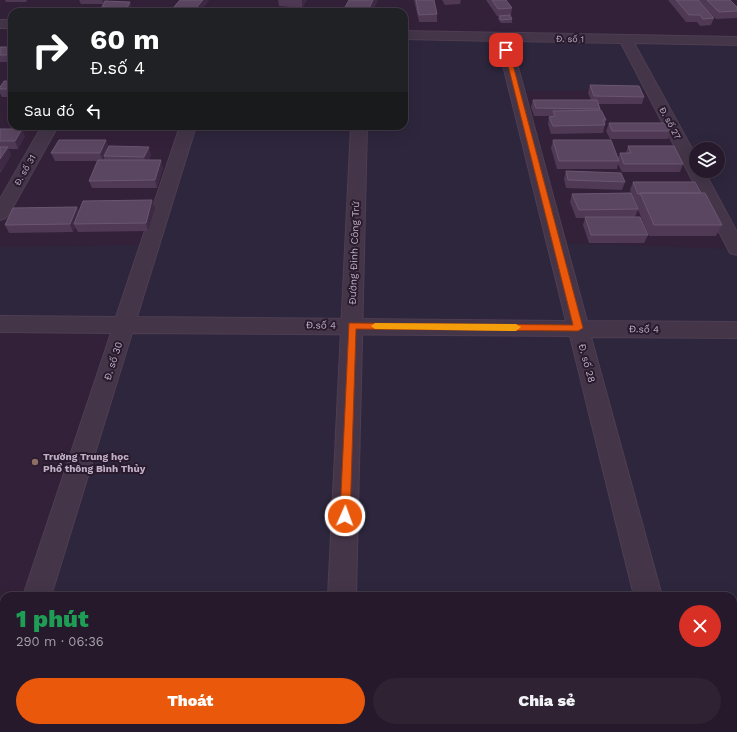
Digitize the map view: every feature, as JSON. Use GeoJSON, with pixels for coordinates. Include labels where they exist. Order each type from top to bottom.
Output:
{"type":"FeatureCollection","features":[{"type":"Feature","properties":{"kind":"street","name":"Đ. số 1"},"geometry":{"type":"LineString","coordinates":[[408,35],[737,41]]}},
{"type":"Feature","properties":{"kind":"street","name":"Đ. số 28"},"geometry":{"type":"LineString","coordinates":[[503,37],[647,592]]}},
{"type":"Feature","properties":{"kind":"street","name":"Đ. số 27"},"geometry":{"type":"LineString","coordinates":[[626,40],[737,249]]}},
{"type":"Feature","properties":{"kind":"street","name":"Đ. số 31"},"geometry":{"type":"LineString","coordinates":[[0,214],[48,130]]}},
{"type":"Feature","properties":{"kind":"street","name":"Đ. số 30"},"geometry":{"type":"LineString","coordinates":[[38,592],[187,130]]}},
{"type":"Feature","properties":{"kind":"street","name":"Đường Đinh Công Trứ"},"geometry":{"type":"LineString","coordinates":[[342,592],[359,130]]}},
{"type":"Feature","properties":{"kind":"street","name":"Đ.số 4"},"geometry":{"type":"LineString","coordinates":[[0,324],[737,330]]}},
{"type":"Feature","properties":{"kind":"shaded area"},"geometry":{"type":"Polygon","coordinates":[[[408,35],[737,41],[737,249],[737,592],[38,592],[124,324],[0,324],[0,247],[150,245],[187,130],[408,130],[408,35]],[[653,90],[517,91],[556,243],[737,249],[699,178],[725,178],[725,142],[689,142],[689,158],[653,90]]]}},
{"type":"Feature","properties":{"kind":"building"},"geometry":{"type":"Polygon","coordinates":[[[180,0],[203,0],[196,8],[174,7],[180,0]]]}},
{"type":"Feature","properties":{"kind":"building"},"geometry":{"type":"Polygon","coordinates":[[[349,0],[373,0],[369,8],[345,8],[349,0]]]}},
{"type":"Feature","properties":{"kind":"building"},"geometry":{"type":"Polygon","coordinates":[[[416,0],[434,0],[437,14],[419,15],[416,0]]]}},
{"type":"Feature","properties":{"kind":"building"},"geometry":{"type":"Polygon","coordinates":[[[492,0],[506,0],[512,8],[498,9],[492,0]]]}},
{"type":"Feature","properties":{"kind":"building"},"geometry":{"type":"Polygon","coordinates":[[[676,0],[698,0],[714,18],[703,19],[700,15],[689,15],[676,0]]]}},
{"type":"Feature","properties":{"kind":"building"},"geometry":{"type":"Polygon","coordinates":[[[707,0],[730,0],[737,7],[737,11],[719,12],[707,0]]]}},
{"type":"Feature","properties":{"kind":"building"},"geometry":{"type":"Polygon","coordinates":[[[105,1],[130,2],[127,8],[102,7],[105,1]]]}},
{"type":"Feature","properties":{"kind":"building"},"geometry":{"type":"Polygon","coordinates":[[[510,15],[512,19],[501,20],[499,16],[510,15]]]}},
{"type":"Feature","properties":{"kind":"building"},"geometry":{"type":"Polygon","coordinates":[[[0,47],[8,47],[8,55],[0,55],[0,47]]]}},
{"type":"Feature","properties":{"kind":"building"},"geometry":{"type":"Polygon","coordinates":[[[4,81],[8,81],[8,89],[0,89],[4,81]]]}},
{"type":"Feature","properties":{"kind":"building"},"geometry":{"type":"Polygon","coordinates":[[[590,85],[639,86],[644,97],[594,96],[590,85]]]}},
{"type":"Feature","properties":{"kind":"building"},"geometry":{"type":"Polygon","coordinates":[[[533,100],[597,100],[600,109],[536,108],[533,100]]]}},
{"type":"Feature","properties":{"kind":"building"},"geometry":{"type":"Polygon","coordinates":[[[601,110],[606,120],[603,120],[605,125],[553,126],[549,117],[555,116],[553,111],[601,110]]]}},
{"type":"Feature","properties":{"kind":"building"},"geometry":{"type":"Polygon","coordinates":[[[609,123],[666,123],[671,131],[612,131],[609,123]]]}},
{"type":"Feature","properties":{"kind":"building"},"geometry":{"type":"Polygon","coordinates":[[[0,129],[21,130],[15,141],[0,141],[0,129]]]}},
{"type":"Feature","properties":{"kind":"building"},"geometry":{"type":"Polygon","coordinates":[[[59,140],[106,140],[100,153],[51,153],[59,140]]]}},
{"type":"Feature","properties":{"kind":"building"},"geometry":{"type":"Polygon","coordinates":[[[553,140],[611,140],[619,161],[559,161],[553,140]]]}},
{"type":"Feature","properties":{"kind":"building"},"geometry":{"type":"Polygon","coordinates":[[[109,146],[149,147],[144,157],[104,156],[109,146]]]}},
{"type":"Feature","properties":{"kind":"building"},"geometry":{"type":"Polygon","coordinates":[[[628,146],[674,146],[683,164],[624,164],[620,153],[631,153],[628,146]]]}},
{"type":"Feature","properties":{"kind":"building"},"geometry":{"type":"Polygon","coordinates":[[[0,147],[8,147],[0,159],[0,147]]]}},
{"type":"Feature","properties":{"kind":"building"},"geometry":{"type":"Polygon","coordinates":[[[98,160],[161,160],[155,180],[89,181],[98,160]]]}},
{"type":"Feature","properties":{"kind":"building"},"geometry":{"type":"Polygon","coordinates":[[[566,171],[621,173],[625,182],[568,180],[566,171]]]}},
{"type":"Feature","properties":{"kind":"building"},"geometry":{"type":"Polygon","coordinates":[[[633,182],[695,182],[701,193],[638,194],[633,182]]]}},
{"type":"Feature","properties":{"kind":"building"},"geometry":{"type":"Polygon","coordinates":[[[631,193],[638,209],[579,210],[572,194],[631,193]]]}},
{"type":"Feature","properties":{"kind":"building"},"geometry":{"type":"Polygon","coordinates":[[[640,193],[705,193],[722,225],[654,225],[640,193]]]}},
{"type":"Feature","properties":{"kind":"building"},"geometry":{"type":"Polygon","coordinates":[[[152,200],[146,223],[74,224],[83,201],[152,200]]]}},
{"type":"Feature","properties":{"kind":"building"},"geometry":{"type":"Polygon","coordinates":[[[77,207],[70,224],[5,225],[13,208],[77,207]]]}},
{"type":"Feature","properties":{"kind":"building"},"geometry":{"type":"Polygon","coordinates":[[[585,217],[640,217],[648,235],[591,235],[585,217]]]}},
{"type":"Feature","properties":{"kind":"slow traffic"},"geometry":{"type":"LineString","coordinates":[[375,326],[516,327]]}},
{"type":"Feature","properties":{"kind":"place","name":"Trường Trung học Phổ thông Bình Thủy"},"geometry":{"type":"Point","coordinates":[35,462]}},
{"type":"Feature","properties":{"kind":"route"},"geometry":{"type":"LineString","coordinates":[[345,516],[352,326],[578,328],[506,50]]}}]}
